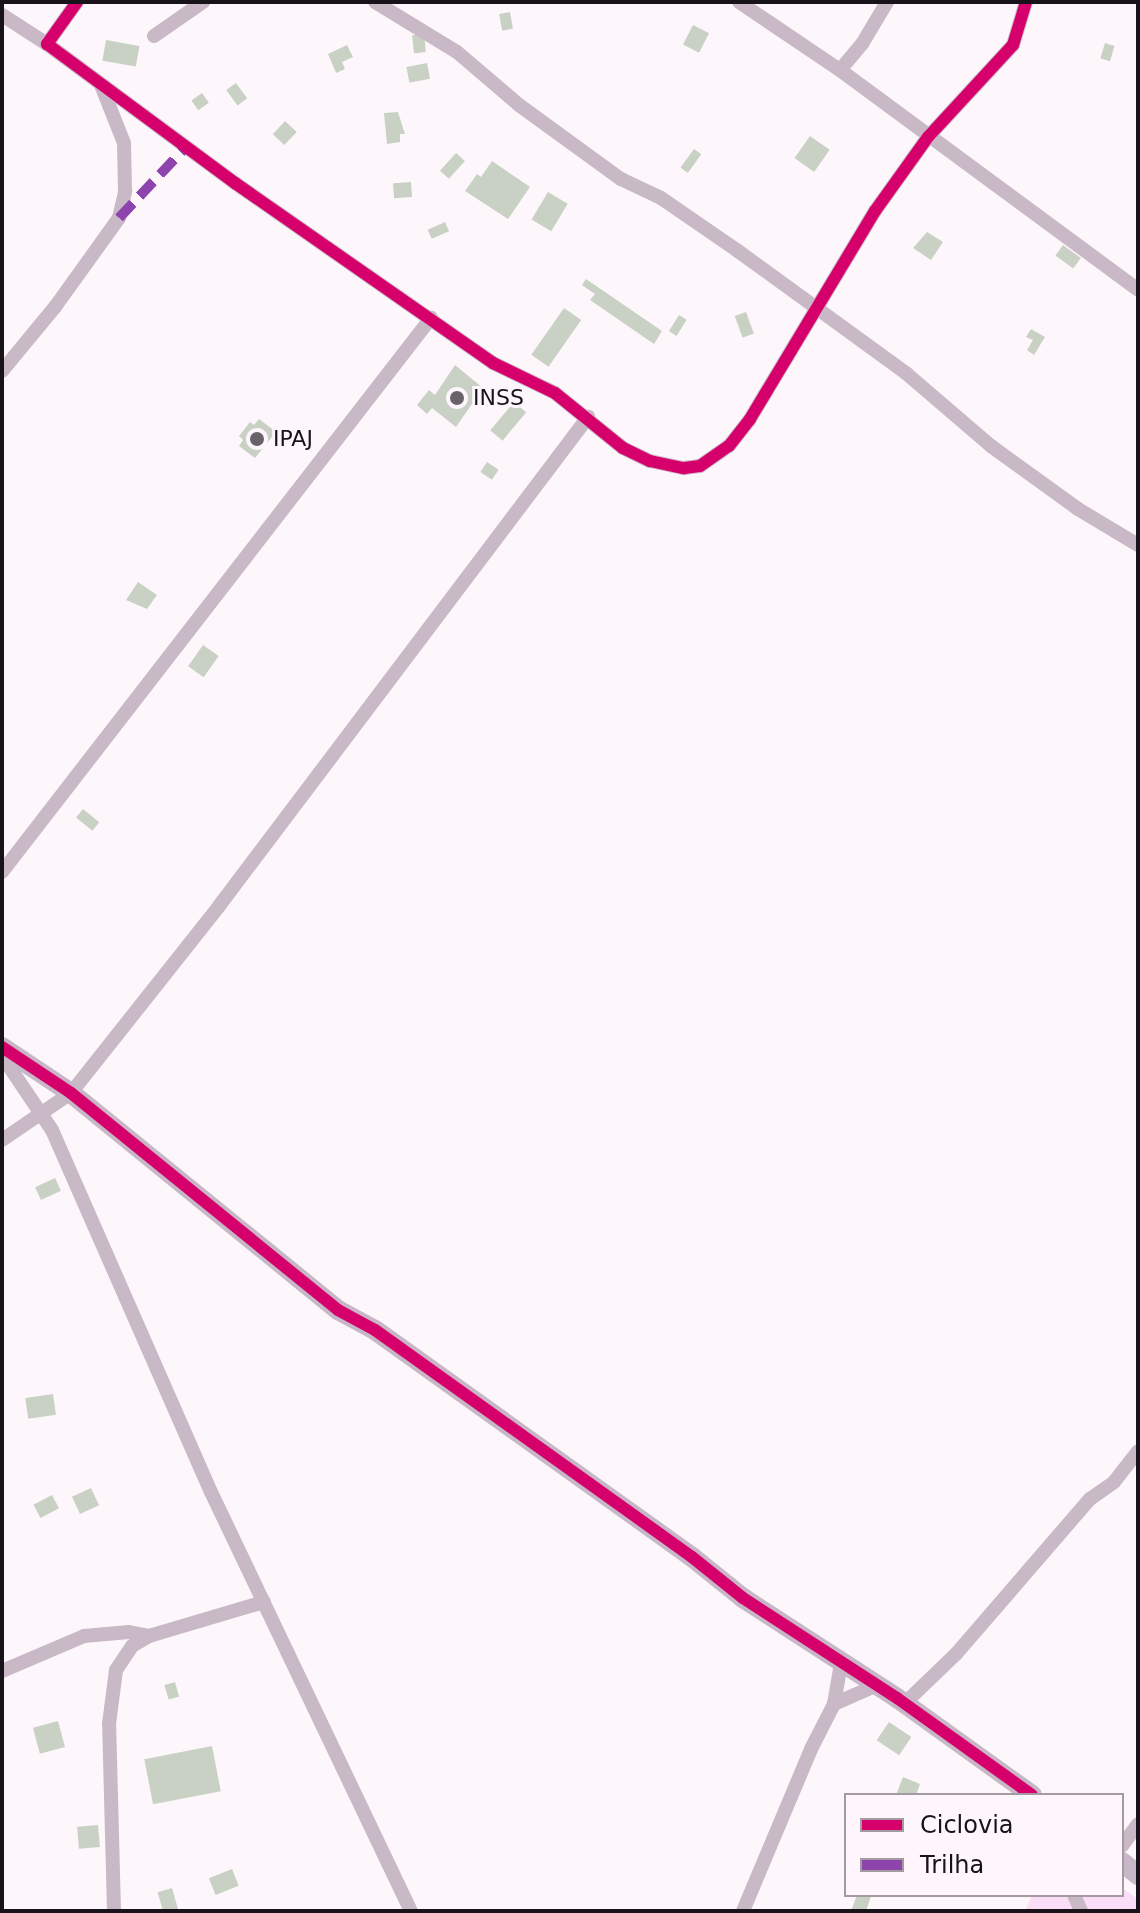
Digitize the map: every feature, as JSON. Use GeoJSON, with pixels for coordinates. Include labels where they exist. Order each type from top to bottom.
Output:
{"type":"FeatureCollection","features":[{"type":"Feature","properties":{"kind":"street"},"geometry":{"type":"LineString","coordinates":[[47,44],[77,2]]}},
{"type":"Feature","properties":{"kind":"street"},"geometry":{"type":"LineString","coordinates":[[154,36],[203,2]]}},
{"type":"Feature","properties":{"kind":"street"},"geometry":{"type":"LineString","coordinates":[[375,2],[457,52],[519,105],[610,171],[661,198],[907,374],[964,426],[1014,463],[1078,509],[1138,545]]}},
{"type":"Feature","properties":{"kind":"street"},"geometry":{"type":"LineString","coordinates":[[739,2],[840,70],[1138,290]]}},
{"type":"Feature","properties":{"kind":"street"},"geometry":{"type":"LineString","coordinates":[[840,70],[862,44],[887,2]]}},
{"type":"Feature","properties":{"kind":"street"},"geometry":{"type":"LineString","coordinates":[[2,15],[493,363],[546,388],[588,417],[604,436],[650,461],[668,467],[700,466],[729,446],[750,419],[875,211],[928,137],[1006,53],[1020,27],[1026,2]]}},
{"type":"Feature","properties":{"kind":"street"},"geometry":{"type":"LineString","coordinates":[[2,371],[55,307],[119,218],[125,191],[124,143],[101,83]]}},
{"type":"Feature","properties":{"kind":"street"},"geometry":{"type":"LineString","coordinates":[[2,872],[431,318]]}},
{"type":"Feature","properties":{"kind":"street"},"geometry":{"type":"LineString","coordinates":[[2,1140],[42,1116],[71,1093],[219,906],[588,417]]}},
{"type":"Feature","properties":{"kind":"street"},"geometry":{"type":"LineString","coordinates":[[2,1047],[71,1093],[338,1310],[375,1330],[680,1548],[743,1598],[905,1703],[1029,1793]]}},
{"type":"Feature","properties":{"kind":"street"},"geometry":{"type":"LineString","coordinates":[[2,1056],[52,1130],[211,1492],[411,1911]]}},
{"type":"Feature","properties":{"kind":"street"},"geometry":{"type":"LineString","coordinates":[[905,1703],[956,1654],[1090,1499],[1114,1482],[1138,1451]]}},
{"type":"Feature","properties":{"kind":"street"},"geometry":{"type":"LineString","coordinates":[[114,1911],[109,1724],[112,1694],[123,1656],[149,1636],[264,1602]]}},
{"type":"Feature","properties":{"kind":"street"},"geometry":{"type":"LineString","coordinates":[[2,1671],[84,1636],[129,1632],[149,1636]]}},
{"type":"Feature","properties":{"kind":"street"},"geometry":{"type":"LineString","coordinates":[[743,1911],[811,1749],[834,1704],[841,1663]]}},
{"type":"Feature","properties":{"kind":"street"},"geometry":{"type":"LineString","coordinates":[[834,1704],[875,1686]]}},
{"type":"Feature","properties":{"kind":"street"},"geometry":{"type":"LineString","coordinates":[[1124,1843],[1138,1824]]}},
{"type":"Feature","properties":{"kind":"shaded area"},"geometry":{"type":"Polygon","coordinates":[[[1124,1889],[1138,1899],[1138,1911],[1025,1911],[1031,1897],[1124,1897],[1124,1889]]]}},
{"type":"Feature","properties":{"kind":"building"},"geometry":{"type":"Polygon","coordinates":[[[510,12],[513,29],[502,31],[499,14],[510,12]]]}},
{"type":"Feature","properties":{"kind":"building"},"geometry":{"type":"Polygon","coordinates":[[[693,25],[709,33],[699,53],[683,45],[693,25]]]}},
{"type":"Feature","properties":{"kind":"building"},"geometry":{"type":"Polygon","coordinates":[[[424,34],[426,52],[414,53],[412,35],[424,34]]]}},
{"type":"Feature","properties":{"kind":"building"},"geometry":{"type":"Polygon","coordinates":[[[106,40],[139,46],[136,67],[102,61],[106,40]]]}},
{"type":"Feature","properties":{"kind":"building"},"geometry":{"type":"Polygon","coordinates":[[[1105,43],[1115,46],[1110,61],[1100,58],[1105,43]]]}},
{"type":"Feature","properties":{"kind":"building"},"geometry":{"type":"Polygon","coordinates":[[[347,45],[353,57],[342,62],[345,69],[336,73],[328,54],[347,45]]]}},
{"type":"Feature","properties":{"kind":"building"},"geometry":{"type":"Polygon","coordinates":[[[427,63],[430,79],[409,83],[406,67],[427,63]]]}},
{"type":"Feature","properties":{"kind":"building"},"geometry":{"type":"Polygon","coordinates":[[[236,83],[247,98],[237,105],[226,90],[236,83]]]}},
{"type":"Feature","properties":{"kind":"building"},"geometry":{"type":"Polygon","coordinates":[[[202,93],[209,103],[198,110],[191,100],[202,93]]]}},
{"type":"Feature","properties":{"kind":"building"},"geometry":{"type":"Polygon","coordinates":[[[398,112],[405,134],[400,134],[400,142],[387,144],[384,113],[398,112]]]}},
{"type":"Feature","properties":{"kind":"building"},"geometry":{"type":"Polygon","coordinates":[[[285,121],[297,132],[284,145],[273,134],[285,121]]]}},
{"type":"Feature","properties":{"kind":"building"},"geometry":{"type":"Polygon","coordinates":[[[810,136],[830,150],[814,172],[795,158],[810,136]]]}},
{"type":"Feature","properties":{"kind":"building"},"geometry":{"type":"Polygon","coordinates":[[[694,149],[701,154],[688,173],[680,168],[694,149]]]}},
{"type":"Feature","properties":{"kind":"building"},"geometry":{"type":"Polygon","coordinates":[[[456,153],[465,161],[449,179],[440,171],[456,153]]]}},
{"type":"Feature","properties":{"kind":"building"},"geometry":{"type":"Polygon","coordinates":[[[492,161],[530,187],[508,219],[465,191],[477,174],[481,177],[492,161]]]}},
{"type":"Feature","properties":{"kind":"building"},"geometry":{"type":"Polygon","coordinates":[[[411,182],[412,197],[394,198],[393,183],[411,182]]]}},
{"type":"Feature","properties":{"kind":"building"},"geometry":{"type":"Polygon","coordinates":[[[548,192],[568,204],[551,231],[532,219],[548,192]]]}},
{"type":"Feature","properties":{"kind":"building"},"geometry":{"type":"Polygon","coordinates":[[[445,222],[449,231],[432,239],[428,230],[445,222]]]}},
{"type":"Feature","properties":{"kind":"building"},"geometry":{"type":"Polygon","coordinates":[[[927,232],[943,242],[931,260],[913,248],[927,232]]]}},
{"type":"Feature","properties":{"kind":"building"},"geometry":{"type":"Polygon","coordinates":[[[1063,245],[1081,258],[1073,268],[1055,256],[1063,245]]]}},
{"type":"Feature","properties":{"kind":"building"},"geometry":{"type":"Polygon","coordinates":[[[586,279],[662,331],[654,344],[590,300],[595,294],[582,285],[586,279]]]}},
{"type":"Feature","properties":{"kind":"building"},"geometry":{"type":"Polygon","coordinates":[[[564,308],[581,320],[549,367],[531,355],[564,308]]]}},
{"type":"Feature","properties":{"kind":"building"},"geometry":{"type":"Polygon","coordinates":[[[746,312],[754,334],[743,338],[735,316],[746,312]]]}},
{"type":"Feature","properties":{"kind":"building"},"geometry":{"type":"Polygon","coordinates":[[[679,315],[687,320],[677,336],[669,331],[679,315]]]}},
{"type":"Feature","properties":{"kind":"building"},"geometry":{"type":"Polygon","coordinates":[[[1031,329],[1045,337],[1034,355],[1027,350],[1033,340],[1026,337],[1031,329]]]}},
{"type":"Feature","properties":{"kind":"building"},"geometry":{"type":"Polygon","coordinates":[[[455,365],[483,388],[456,427],[432,408],[427,414],[417,405],[429,390],[435,395],[455,365]]]}},
{"type":"Feature","properties":{"kind":"building"},"geometry":{"type":"Polygon","coordinates":[[[514,402],[526,412],[502,441],[490,430],[514,402]]]}},
{"type":"Feature","properties":{"kind":"building"},"geometry":{"type":"Polygon","coordinates":[[[259,419],[276,432],[255,458],[239,446],[243,440],[239,436],[250,422],[254,425],[259,419]]]}},
{"type":"Feature","properties":{"kind":"building"},"geometry":{"type":"Polygon","coordinates":[[[487,462],[499,470],[492,480],[480,472],[487,462]]]}},
{"type":"Feature","properties":{"kind":"building"},"geometry":{"type":"Polygon","coordinates":[[[138,582],[157,595],[147,609],[126,600],[138,582]]]}},
{"type":"Feature","properties":{"kind":"building"},"geometry":{"type":"Polygon","coordinates":[[[203,645],[219,656],[204,677],[188,666],[203,645]]]}},
{"type":"Feature","properties":{"kind":"building"},"geometry":{"type":"Polygon","coordinates":[[[83,809],[99,822],[92,831],[76,818],[83,809]]]}},
{"type":"Feature","properties":{"kind":"building"},"geometry":{"type":"Polygon","coordinates":[[[55,1178],[61,1191],[41,1200],[35,1187],[55,1178]]]}},
{"type":"Feature","properties":{"kind":"building"},"geometry":{"type":"Polygon","coordinates":[[[53,1394],[56,1415],[28,1419],[25,1398],[53,1394]]]}},
{"type":"Feature","properties":{"kind":"building"},"geometry":{"type":"Polygon","coordinates":[[[91,1488],[99,1505],[80,1514],[72,1497],[91,1488]]]}},
{"type":"Feature","properties":{"kind":"building"},"geometry":{"type":"Polygon","coordinates":[[[52,1495],[59,1508],[41,1518],[33,1505],[52,1495]]]}},
{"type":"Feature","properties":{"kind":"building"},"geometry":{"type":"Polygon","coordinates":[[[175,1682],[179,1696],[169,1699],[164,1685],[175,1682]]]}},
{"type":"Feature","properties":{"kind":"building"},"geometry":{"type":"Polygon","coordinates":[[[58,1721],[65,1747],[40,1754],[33,1728],[58,1721]]]}},
{"type":"Feature","properties":{"kind":"building"},"geometry":{"type":"Polygon","coordinates":[[[889,1722],[911,1737],[899,1755],[877,1740],[889,1722]]]}},
{"type":"Feature","properties":{"kind":"building"},"geometry":{"type":"Polygon","coordinates":[[[212,1746],[221,1791],[153,1804],[144,1759],[212,1746]]]}},
{"type":"Feature","properties":{"kind":"building"},"geometry":{"type":"Polygon","coordinates":[[[903,1777],[920,1784],[917,1793],[897,1793],[903,1777]]]}},
{"type":"Feature","properties":{"kind":"building"},"geometry":{"type":"Polygon","coordinates":[[[98,1825],[100,1847],[79,1849],[77,1827],[98,1825]]]}},
{"type":"Feature","properties":{"kind":"building"},"geometry":{"type":"Polygon","coordinates":[[[232,1869],[239,1886],[216,1895],[209,1878],[232,1869]]]}},
{"type":"Feature","properties":{"kind":"building"},"geometry":{"type":"Polygon","coordinates":[[[172,1888],[178,1909],[163,1911],[158,1892],[172,1888]]]}},
{"type":"Feature","properties":{"kind":"building"},"geometry":{"type":"Polygon","coordinates":[[[856,1897],[871,1897],[866,1911],[851,1911],[856,1897]]]}},
{"type":"Feature","properties":{"kind":"marked path"},"geometry":{"type":"LineString","coordinates":[[119,218],[186,147]]}},
{"type":"Feature","properties":{"kind":"cycle path"},"geometry":{"type":"LineString","coordinates":[[77,2],[47,44],[235,183],[493,363],[555,393],[623,448],[650,461],[684,468],[700,466],[729,446],[750,419],[875,211],[928,137],[1013,45],[1026,2]]}},
{"type":"Feature","properties":{"kind":"cycle path"},"geometry":{"type":"LineString","coordinates":[[2,1047],[71,1093],[338,1310],[375,1330],[692,1557],[743,1598],[897,1698],[1029,1793]]}},
{"type":"Feature","properties":{"kind":"place","name":"INSS"},"geometry":{"type":"Point","coordinates":[457,398]}},
{"type":"Feature","properties":{"kind":"place","name":"IPAJ"},"geometry":{"type":"Point","coordinates":[257,439]}}]}
